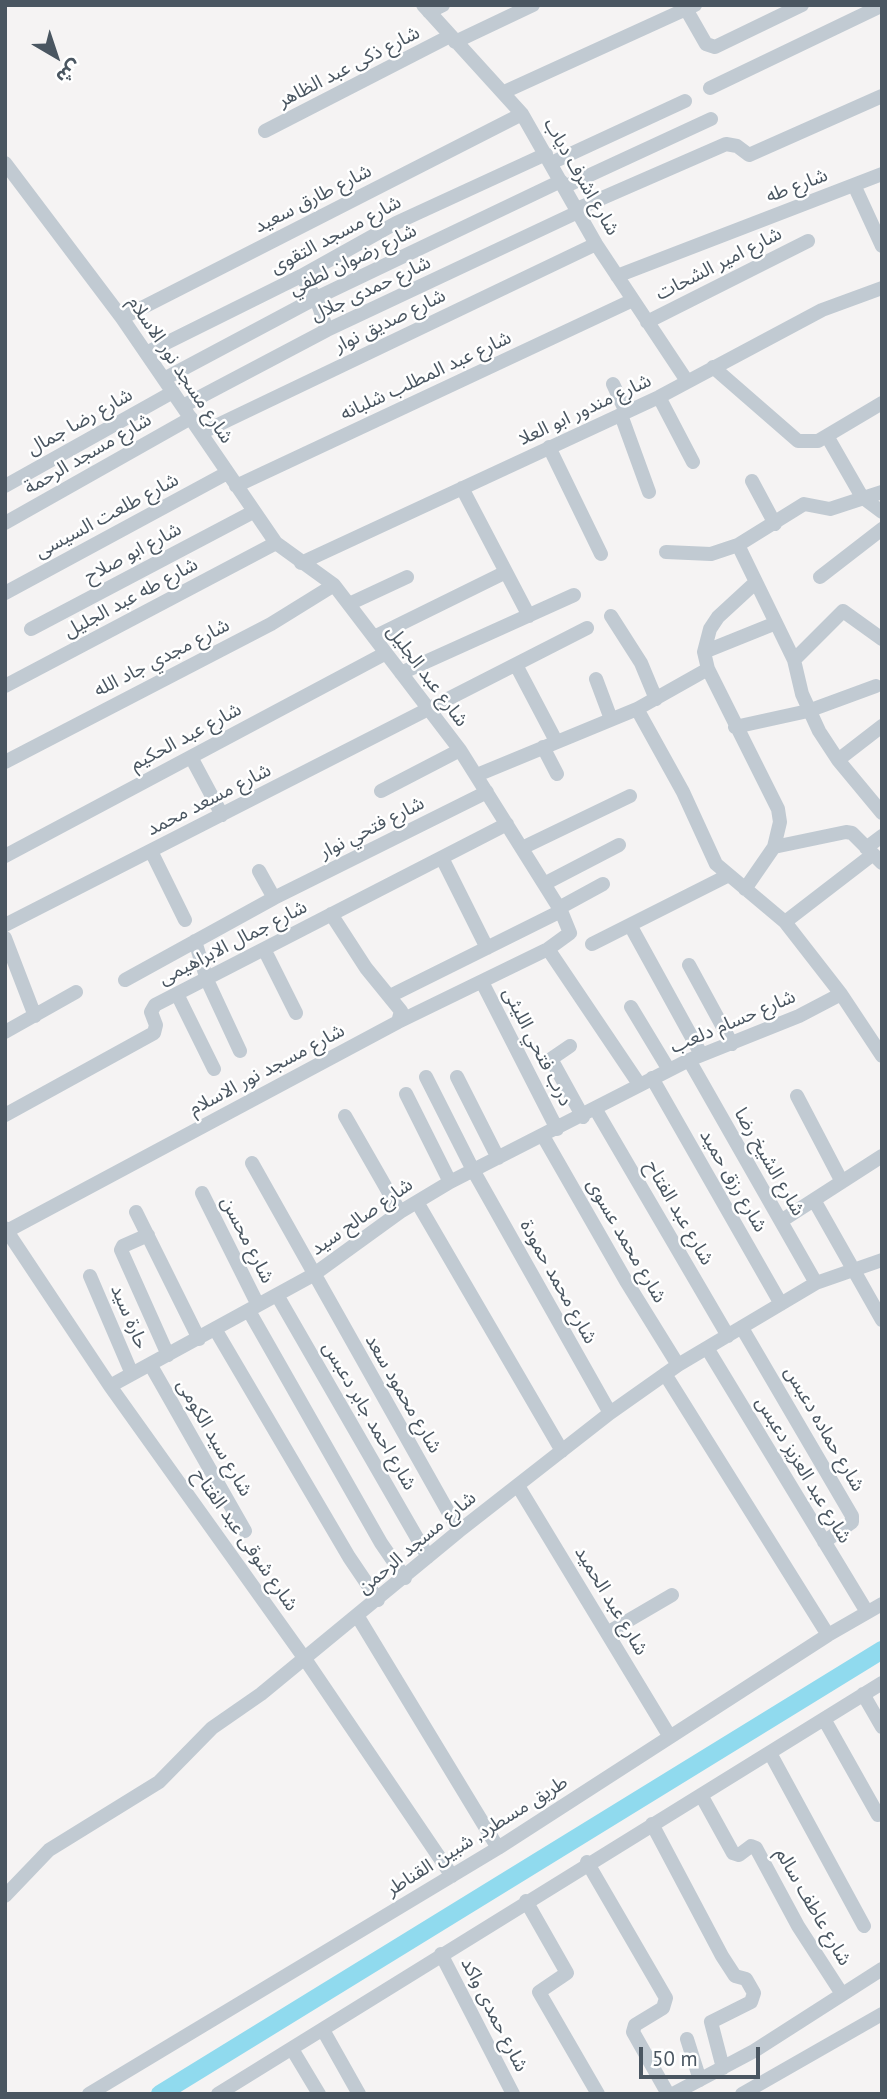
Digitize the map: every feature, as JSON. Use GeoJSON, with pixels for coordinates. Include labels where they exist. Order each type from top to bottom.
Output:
{"type":"FeatureCollection","features":[{"type":"Feature","properties":{"kind":"street"},"geometry":{"type":"LineString","coordinates":[[426,8],[443,5]]}},
{"type":"Feature","properties":{"kind":"street","name":"شارع ذكى عبد الظاهر"},"geometry":{"type":"LineString","coordinates":[[265,131],[453,39],[533,5]]}},
{"type":"Feature","properties":{"kind":"street"},"geometry":{"type":"LineString","coordinates":[[504,92],[691,7],[706,44],[715,47],[802,5]]}},
{"type":"Feature","properties":{"kind":"street"},"geometry":{"type":"LineString","coordinates":[[710,88],[881,6]]}},
{"type":"Feature","properties":{"kind":"street","name":"شارع اشرف دياب"},"geometry":{"type":"LineString","coordinates":[[426,8],[522,114],[596,244],[687,382]]}},
{"type":"Feature","properties":{"kind":"street","name":"شارع حمدى جلال"},"geometry":{"type":"LineString","coordinates":[[187,412],[327,330],[578,211],[726,144],[737,146],[749,155],[882,96]]}},
{"type":"Feature","properties":{"kind":"street","name":"شارع مسجد التقوى"},"geometry":{"type":"LineString","coordinates":[[146,353],[301,276],[396,223],[685,101]]}},
{"type":"Feature","properties":{"kind":"street","name":"شارع طارق سعيد"},"geometry":{"type":"LineString","coordinates":[[122,318],[522,114]]}},
{"type":"Feature","properties":{"kind":"street","name":"شارع رضوان لطفي"},"geometry":{"type":"LineString","coordinates":[[164,379],[316,298],[562,184],[711,119]]}},
{"type":"Feature","properties":{"kind":"street","name":"شارع مسجد نور الاسلام"},"geometry":{"type":"LineString","coordinates":[[5,163],[122,318],[276,543],[334,585]]}},
{"type":"Feature","properties":{"kind":"street","name":"شارع طه"},"geometry":{"type":"LineString","coordinates":[[617,276],[882,174]]}},
{"type":"Feature","properties":{"kind":"street"},"geometry":{"type":"LineString","coordinates":[[854,185],[882,246]]}},
{"type":"Feature","properties":{"kind":"street","name":"شارع امير الشحات"},"geometry":{"type":"LineString","coordinates":[[648,322],[808,241]]}},
{"type":"Feature","properties":{"kind":"street","name":"شارع صديق نوار"},"geometry":{"type":"LineString","coordinates":[[201,433],[596,244]]}},
{"type":"Feature","properties":{"kind":"street"},"geometry":{"type":"LineString","coordinates":[[301,276],[316,298],[327,330]]}},
{"type":"Feature","properties":{"kind":"street","name":"شارع مندور ابو العلا"},"geometry":{"type":"LineString","coordinates":[[301,563],[659,397],[822,310],[882,288]]}},
{"type":"Feature","properties":{"kind":"street","name":"شارع عبد المطلب شلبانه"},"geometry":{"type":"LineString","coordinates":[[236,486],[633,300]]}},
{"type":"Feature","properties":{"kind":"street"},"geometry":{"type":"LineString","coordinates":[[713,367],[789,435],[808,443],[827,436],[882,403]]}},
{"type":"Feature","properties":{"kind":"street"},"geometry":{"type":"LineString","coordinates":[[613,384],[649,492]]}},
{"type":"Feature","properties":{"kind":"street","name":"شارع رضا جمال"},"geometry":{"type":"LineString","coordinates":[[5,486],[173,392]]}},
{"type":"Feature","properties":{"kind":"street"},"geometry":{"type":"LineString","coordinates":[[659,397],[693,462]]}},
{"type":"Feature","properties":{"kind":"street","name":"شارع مسجد الرحمة"},"geometry":{"type":"LineString","coordinates":[[5,523],[187,412]]}},
{"type":"Feature","properties":{"kind":"street"},"geometry":{"type":"LineString","coordinates":[[827,436],[862,497],[882,512]]}},
{"type":"Feature","properties":{"kind":"street"},"geometry":{"type":"LineString","coordinates":[[549,447],[601,554]]}},
{"type":"Feature","properties":{"kind":"street","name":"شارع طلعت السيسى"},"geometry":{"type":"LineString","coordinates":[[5,593],[227,474]]}},
{"type":"Feature","properties":{"kind":"street"},"geometry":{"type":"LineString","coordinates":[[752,481],[775,524]]}},
{"type":"Feature","properties":{"kind":"street"},"geometry":{"type":"LineString","coordinates":[[462,488],[529,616]]}},
{"type":"Feature","properties":{"kind":"street"},"geometry":{"type":"LineString","coordinates":[[666,552],[711,554],[738,545],[804,504],[830,509],[882,492]]}},
{"type":"Feature","properties":{"kind":"street","name":"شارع ابو صلاح"},"geometry":{"type":"LineString","coordinates":[[31,629],[253,512]]}},
{"type":"Feature","properties":{"kind":"street"},"geometry":{"type":"LineString","coordinates":[[820,576],[882,529]]}},
{"type":"Feature","properties":{"kind":"street","name":"شارع طه عبد الجليل"},"geometry":{"type":"LineString","coordinates":[[5,686],[276,543]]}},
{"type":"Feature","properties":{"kind":"street"},"geometry":{"type":"LineString","coordinates":[[738,545],[794,660],[808,711],[838,760],[882,813]]}},
{"type":"Feature","properties":{"kind":"street"},"geometry":{"type":"LineString","coordinates":[[374,637],[506,572]]}},
{"type":"Feature","properties":{"kind":"street"},"geometry":{"type":"LineString","coordinates":[[349,604],[407,577]]}},
{"type":"Feature","properties":{"kind":"street"},"geometry":{"type":"LineString","coordinates":[[745,889],[774,846],[778,834],[778,809],[708,669],[704,652],[710,629],[718,617],[756,582]]}},
{"type":"Feature","properties":{"kind":"street","name":"شارع عبد الجليل"},"geometry":{"type":"LineString","coordinates":[[334,585],[460,750],[560,910]]}},
{"type":"Feature","properties":{"kind":"street","name":"شارع مجدي جاد الله"},"geometry":{"type":"LineString","coordinates":[[5,762],[271,624],[334,585]]}},
{"type":"Feature","properties":{"kind":"street"},"geometry":{"type":"LineString","coordinates":[[401,673],[574,595]]}},
{"type":"Feature","properties":{"kind":"street"},"geometry":{"type":"LineString","coordinates":[[794,660],[843,611],[850,613],[882,639]]}},
{"type":"Feature","properties":{"kind":"street"},"geometry":{"type":"LineString","coordinates":[[611,615],[641,663],[656,699]]}},
{"type":"Feature","properties":{"kind":"street"},"geometry":{"type":"LineString","coordinates":[[704,652],[776,623]]}},
{"type":"Feature","properties":{"kind":"street","name":"شارع مسعد محمد"},"geometry":{"type":"LineString","coordinates":[[5,925],[587,628]]}},
{"type":"Feature","properties":{"kind":"street","name":"شارع عبد الحكيم"},"geometry":{"type":"LineString","coordinates":[[5,856],[386,653]]}},
{"type":"Feature","properties":{"kind":"street"},"geometry":{"type":"LineString","coordinates":[[516,665],[550,744],[557,774]]}},
{"type":"Feature","properties":{"kind":"street"},"geometry":{"type":"LineString","coordinates":[[477,775],[637,709],[708,669]]}},
{"type":"Feature","properties":{"kind":"street"},"geometry":{"type":"LineString","coordinates":[[596,679],[611,719]]}},
{"type":"Feature","properties":{"kind":"street"},"geometry":{"type":"LineString","coordinates":[[736,727],[808,711],[876,686]]}},
{"type":"Feature","properties":{"kind":"street"},"geometry":{"type":"LineString","coordinates":[[637,709],[683,792],[708,850],[727,876],[785,922],[841,994],[882,1056]]}},
{"type":"Feature","properties":{"kind":"street"},"geometry":{"type":"LineString","coordinates":[[838,760],[882,726]]}},
{"type":"Feature","properties":{"kind":"street"},"geometry":{"type":"LineString","coordinates":[[381,791],[460,750]]}},
{"type":"Feature","properties":{"kind":"street"},"geometry":{"type":"LineString","coordinates":[[191,757],[222,815]]}},
{"type":"Feature","properties":{"kind":"street","name":"شارع فتحي نوار"},"geometry":{"type":"LineString","coordinates":[[125,980],[274,898],[487,792]]}},
{"type":"Feature","properties":{"kind":"street"},"geometry":{"type":"LineString","coordinates":[[522,848],[630,796]]}},
{"type":"Feature","properties":{"kind":"street","name":"شارع جمال الابراهيمى"},"geometry":{"type":"LineString","coordinates":[[5,1115],[154,1033],[152,1008],[507,824]]}},
{"type":"Feature","properties":{"kind":"street"},"geometry":{"type":"LineString","coordinates":[[774,846],[846,832],[852,833],[873,856]]}},
{"type":"Feature","properties":{"kind":"street"},"geometry":{"type":"LineString","coordinates":[[785,922],[873,856],[882,836]]}},
{"type":"Feature","properties":{"kind":"street"},"geometry":{"type":"LineString","coordinates":[[544,884],[620,845]]}},
{"type":"Feature","properties":{"kind":"street"},"geometry":{"type":"LineString","coordinates":[[151,851],[184,920]]}},
{"type":"Feature","properties":{"kind":"street"},"geometry":{"type":"LineString","coordinates":[[442,858],[487,948]]}},
{"type":"Feature","properties":{"kind":"street"},"geometry":{"type":"LineString","coordinates":[[259,871],[274,898]]}},
{"type":"Feature","properties":{"kind":"street"},"geometry":{"type":"LineString","coordinates":[[592,944],[727,876]]}},
{"type":"Feature","properties":{"kind":"street"},"geometry":{"type":"LineString","coordinates":[[390,996],[560,910],[603,884]]}},
{"type":"Feature","properties":{"kind":"street"},"geometry":{"type":"LineString","coordinates":[[548,949],[570,933],[560,910]]}},
{"type":"Feature","properties":{"kind":"street"},"geometry":{"type":"LineString","coordinates":[[331,914],[366,968],[401,1011],[398,1022]]}},
{"type":"Feature","properties":{"kind":"street","name":"شارع الشيخ رضا"},"geometry":{"type":"LineString","coordinates":[[630,925],[695,1057],[816,1283]]}},
{"type":"Feature","properties":{"kind":"street"},"geometry":{"type":"LineString","coordinates":[[5,938],[35,1016]]}},
{"type":"Feature","properties":{"kind":"street"},"geometry":{"type":"LineString","coordinates":[[195,941],[207,979],[240,1051]]}},
{"type":"Feature","properties":{"kind":"street"},"geometry":{"type":"LineString","coordinates":[[264,949],[296,1013]]}},
{"type":"Feature","properties":{"kind":"street","name":"شارع مسجد نور الاسلام"},"geometry":{"type":"LineString","coordinates":[[6,1230],[398,1022],[548,949]]}},
{"type":"Feature","properties":{"kind":"street","name":"شارع رزق حميد"},"geometry":{"type":"LineString","coordinates":[[548,949],[645,1081],[781,1304]]}},
{"type":"Feature","properties":{"kind":"street"},"geometry":{"type":"LineString","coordinates":[[689,965],[732,1044]]}},
{"type":"Feature","properties":{"kind":"street","name":"درب فتحي الليثى"},"geometry":{"type":"LineString","coordinates":[[482,982],[557,1129]]}},
{"type":"Feature","properties":{"kind":"street"},"geometry":{"type":"LineString","coordinates":[[5,1032],[76,992]]}},
{"type":"Feature","properties":{"kind":"street"},"geometry":{"type":"LineString","coordinates":[[177,994],[214,1069]]}},
{"type":"Feature","properties":{"kind":"street","name":"شارع حسام دلعب"},"geometry":{"type":"LineString","coordinates":[[645,1081],[695,1057],[799,1016],[841,994]]}},
{"type":"Feature","properties":{"kind":"street"},"geometry":{"type":"LineString","coordinates":[[631,1007],[669,1070]]}},
{"type":"Feature","properties":{"kind":"street","name":"شارع عبد الفتاح"},"geometry":{"type":"LineString","coordinates":[[570,1046],[551,1059],[589,1113],[728,1336]]}},
{"type":"Feature","properties":{"kind":"street","name":"شارع محمد حمودة"},"geometry":{"type":"LineString","coordinates":[[426,1077],[472,1170],[610,1413]]}},
{"type":"Feature","properties":{"kind":"street"},"geometry":{"type":"LineString","coordinates":[[457,1077],[498,1158]]}},
{"type":"Feature","properties":{"kind":"street","name":"شارع صالح سيد"},"geometry":{"type":"LineString","coordinates":[[110,1386],[313,1275],[400,1212],[450,1182],[589,1113],[645,1081]]}},
{"type":"Feature","properties":{"kind":"street"},"geometry":{"type":"LineString","coordinates":[[406,1094],[450,1182]]}},
{"type":"Feature","properties":{"kind":"street"},"geometry":{"type":"LineString","coordinates":[[797,1096],[842,1182]]}},
{"type":"Feature","properties":{"kind":"street"},"geometry":{"type":"LineString","coordinates":[[345,1116],[400,1212]]}},
{"type":"Feature","properties":{"kind":"street","name":"شارع محمد عسوى"},"geometry":{"type":"LineString","coordinates":[[544,1136],[626,1281],[678,1365]]}},
{"type":"Feature","properties":{"kind":"street"},"geometry":{"type":"LineString","coordinates":[[781,1221],[882,1156]]}},
{"type":"Feature","properties":{"kind":"street","name":"شارع محمود سعد"},"geometry":{"type":"LineString","coordinates":[[252,1163],[459,1531]]}},
{"type":"Feature","properties":{"kind":"street","name":"شارع محسن"},"geometry":{"type":"LineString","coordinates":[[202,1193],[254,1308],[381,1543],[405,1578]]}},
{"type":"Feature","properties":{"kind":"street"},"geometry":{"type":"LineString","coordinates":[[814,1200],[882,1320]]}},
{"type":"Feature","properties":{"kind":"street"},"geometry":{"type":"LineString","coordinates":[[417,1202],[562,1451]]}},
{"type":"Feature","properties":{"kind":"street"},"geometry":{"type":"LineString","coordinates":[[136,1212],[199,1339]]}},
{"type":"Feature","properties":{"kind":"street","name":"شارع شوقى عبد الفتاح"},"geometry":{"type":"LineString","coordinates":[[6,1230],[110,1386],[305,1659],[452,1876]]}},
{"type":"Feature","properties":{"kind":"street"},"geometry":{"type":"LineString","coordinates":[[148,1235],[122,1246],[121,1250],[168,1355]]}},
{"type":"Feature","properties":{"kind":"street","name":"شارع مسجد الرحمن"},"geometry":{"type":"LineString","coordinates":[[5,1896],[49,1850],[146,1792],[212,1728],[305,1659],[459,1531],[610,1413],[678,1365],[816,1283],[882,1260]]}},
{"type":"Feature","properties":{"kind":"street","name":"حارة سيد"},"geometry":{"type":"LineString","coordinates":[[90,1276],[132,1374]]}},
{"type":"Feature","properties":{"kind":"street","name":"شارع احمد جابر دعبس"},"geometry":{"type":"LineString","coordinates":[[277,1295],[428,1557]]}},
{"type":"Feature","properties":{"kind":"street","name":"شارع حماده دعبس"},"geometry":{"type":"LineString","coordinates":[[742,1328],[852,1516],[852,1522],[824,1542]]}},
{"type":"Feature","properties":{"kind":"street"},"geometry":{"type":"LineString","coordinates":[[215,1329],[349,1556],[378,1600]]}},
{"type":"Feature","properties":{"kind":"street","name":"شارع عبد العزيز دعبس"},"geometry":{"type":"LineString","coordinates":[[707,1348],[867,1612]]}},
{"type":"Feature","properties":{"kind":"street","name":"شارع سيد الكومى"},"geometry":{"type":"LineString","coordinates":[[150,1364],[245,1531]]}},
{"type":"Feature","properties":{"kind":"street"},"geometry":{"type":"LineString","coordinates":[[665,1374],[828,1635]]}},
{"type":"Feature","properties":{"kind":"street","name":"شارع عبد الحميد"},"geometry":{"type":"LineString","coordinates":[[518,1486],[670,1737]]}},
{"type":"Feature","properties":{"kind":"street"},"geometry":{"type":"LineString","coordinates":[[607,1633],[672,1595]]}},
{"type":"Feature","properties":{"kind":"street","name":"طريق مسطرد, شبين القناطر"},"geometry":{"type":"LineString","coordinates":[[89,2094],[498,1848],[828,1635],[882,1604]]}},
{"type":"Feature","properties":{"kind":"street"},"geometry":{"type":"LineString","coordinates":[[358,1617],[498,1848]]}},
{"type":"Feature","properties":{"kind":"street"},"geometry":{"type":"LineString","coordinates":[[218,2094],[238,2089],[292,2049],[526,1900],[882,1683]]}},
{"type":"Feature","properties":{"kind":"street"},"geometry":{"type":"LineString","coordinates":[[863,1695],[882,1727]]}},
{"type":"Feature","properties":{"kind":"street"},"geometry":{"type":"LineString","coordinates":[[824,1719],[878,1815]]}},
{"type":"Feature","properties":{"kind":"street"},"geometry":{"type":"LineString","coordinates":[[770,1752],[864,1926]]}},
{"type":"Feature","properties":{"kind":"street","name":"شارع عاطف سالم"},"geometry":{"type":"LineString","coordinates":[[701,1795],[734,1854],[739,1855],[751,1846],[756,1848],[798,1926],[842,1994]]}},
{"type":"Feature","properties":{"kind":"street"},"geometry":{"type":"LineString","coordinates":[[652,1824],[722,1956],[735,1976],[746,1979],[754,1996],[751,2002],[711,2022],[723,2068]]}},
{"type":"Feature","properties":{"kind":"street"},"geometry":{"type":"LineString","coordinates":[[587,1862],[662,1989],[666,2003],[659,2011],[635,2025],[633,2032],[671,2094],[723,2068],[882,1969]]}},
{"type":"Feature","properties":{"kind":"street"},"geometry":{"type":"LineString","coordinates":[[526,1900],[567,1973],[538,1991],[598,2094]]}},
{"type":"Feature","properties":{"kind":"street","name":"شارع حمدى واكد"},"geometry":{"type":"LineString","coordinates":[[441,1954],[513,2094]]}},
{"type":"Feature","properties":{"kind":"street"},"geometry":{"type":"LineString","coordinates":[[742,2094],[882,2014]]}},
{"type":"Feature","properties":{"kind":"street"},"geometry":{"type":"LineString","coordinates":[[323,2029],[359,2094]]}},
{"type":"Feature","properties":{"kind":"street"},"geometry":{"type":"LineString","coordinates":[[687,2039],[700,2080]]}},
{"type":"Feature","properties":{"kind":"street"},"geometry":{"type":"LineString","coordinates":[[292,2049],[319,2094]]}},
{"type":"Feature","properties":{"kind":"waterway"},"geometry":{"type":"LineString","coordinates":[[160,2094],[882,1650]]}}]}
